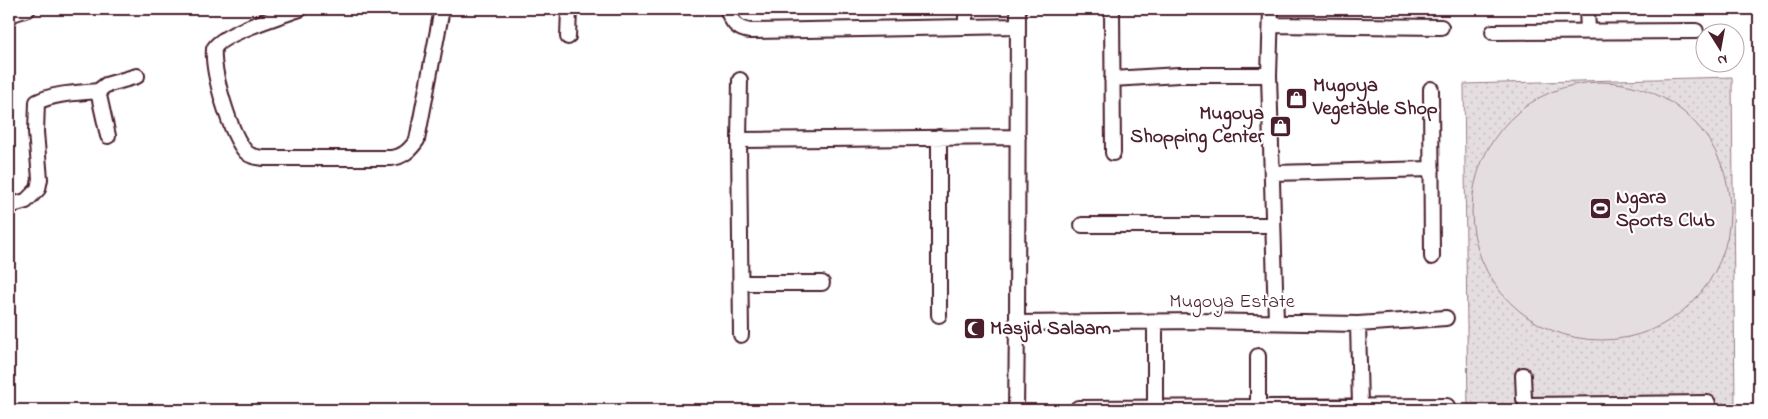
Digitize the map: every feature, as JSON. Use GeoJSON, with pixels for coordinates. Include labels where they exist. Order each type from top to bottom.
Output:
{"type":"FeatureCollection","features":[{"type":"Feature","properties":{"kind":"street"},"geometry":{"type":"LineString","coordinates":[[9,15],[28,9]]}},
{"type":"Feature","properties":{"kind":"street"},"geometry":{"type":"LineString","coordinates":[[300,9],[260,23],[220,41],[214,49],[213,61],[216,77],[232,124],[241,144],[247,153],[253,156],[264,158],[397,158],[409,151],[418,135],[442,9]]}},
{"type":"Feature","properties":{"kind":"street"},"geometry":{"type":"LineString","coordinates":[[568,37],[569,9]]}},
{"type":"Feature","properties":{"kind":"street"},"geometry":{"type":"LineString","coordinates":[[727,9],[735,25],[743,30],[750,31],[1018,26]]}},
{"type":"Feature","properties":{"kind":"street"},"geometry":{"type":"LineString","coordinates":[[966,9],[966,26]]}},
{"type":"Feature","properties":{"kind":"street"},"geometry":{"type":"LineString","coordinates":[[1016,410],[1018,9]]}},
{"type":"Feature","properties":{"kind":"street"},"geometry":{"type":"LineString","coordinates":[[1112,9],[1113,153]]}},
{"type":"Feature","properties":{"kind":"street"},"geometry":{"type":"LineString","coordinates":[[1270,9],[1269,75],[1276,322]]}},
{"type":"Feature","properties":{"kind":"street"},"geometry":{"type":"LineString","coordinates":[[1587,9],[1588,31]]}},
{"type":"Feature","properties":{"kind":"street"},"geometry":{"type":"LineString","coordinates":[[1271,25],[1441,27]]}},
{"type":"Feature","properties":{"kind":"street"},"geometry":{"type":"LineString","coordinates":[[1493,32],[1696,31]]}},
{"type":"Feature","properties":{"kind":"street"},"geometry":{"type":"LineString","coordinates":[[1112,79],[1179,75],[1269,75]]}},
{"type":"Feature","properties":{"kind":"street"},"geometry":{"type":"LineString","coordinates":[[9,206],[26,201],[38,189],[40,179],[36,132],[37,102],[70,94],[98,91],[106,85],[137,76]]}},
{"type":"Feature","properties":{"kind":"street"},"geometry":{"type":"LineString","coordinates":[[740,80],[741,335]]}},
{"type":"Feature","properties":{"kind":"street"},"geometry":{"type":"LineString","coordinates":[[1431,88],[1432,257]]}},
{"type":"Feature","properties":{"kind":"street"},"geometry":{"type":"LineString","coordinates":[[98,91],[108,136]]}},
{"type":"Feature","properties":{"kind":"street"},"geometry":{"type":"LineString","coordinates":[[939,137],[939,315]]}},
{"type":"Feature","properties":{"kind":"street"},"geometry":{"type":"LineString","coordinates":[[739,140],[1018,137]]}},
{"type":"Feature","properties":{"kind":"street"},"geometry":{"type":"LineString","coordinates":[[1273,173],[1432,169]]}},
{"type":"Feature","properties":{"kind":"street"},"geometry":{"type":"LineString","coordinates":[[1082,225],[1272,225]]}},
{"type":"Feature","properties":{"kind":"street"},"geometry":{"type":"LineString","coordinates":[[741,283],[822,283]]}},
{"type":"Feature","properties":{"kind":"street","name":"Mugoya Estate"},"geometry":{"type":"LineString","coordinates":[[1017,323],[1276,322],[1358,324],[1446,318]]}},
{"type":"Feature","properties":{"kind":"street"},"geometry":{"type":"LineString","coordinates":[[1154,407],[1155,322]]}},
{"type":"Feature","properties":{"kind":"street"},"geometry":{"type":"LineString","coordinates":[[1358,324],[1360,406]]}},
{"type":"Feature","properties":{"kind":"street"},"geometry":{"type":"LineString","coordinates":[[1258,356],[1258,406]]}},
{"type":"Feature","properties":{"kind":"street"},"geometry":{"type":"LineString","coordinates":[[1523,376],[1525,402],[1527,405],[1544,407],[1708,403]]}},
{"type":"Feature","properties":{"kind":"street"},"geometry":{"type":"LineString","coordinates":[[1078,408],[1447,406]]}},
{"type":"Feature","properties":{"kind":"shaded area"},"geometry":{"type":"Polygon","coordinates":[[[1732,77],[1735,410],[1468,410],[1464,84],[1732,77]]]}},
{"type":"Feature","properties":{"kind":"shaded area","name":"Ngara Sports Club"},"geometry":{"type":"Polygon","coordinates":[[[1601,82],[1626,84],[1662,97],[1683,111],[1701,129],[1715,150],[1720,162],[1728,186],[1730,211],[1728,236],[1715,272],[1701,293],[1683,311],[1662,325],[1650,330],[1626,338],[1601,340],[1576,338],[1540,325],[1519,311],[1501,293],[1487,272],[1482,260],[1474,236],[1472,211],[1474,186],[1487,150],[1501,129],[1519,111],[1540,97],[1552,92],[1576,84],[1601,82]]]}},
{"type":"Feature","properties":{"kind":"place","name":"Mugoya Vegetable Shop"},"geometry":{"type":"Point","coordinates":[1297,98]}},
{"type":"Feature","properties":{"kind":"place","name":"Mugoya Shopping Center"},"geometry":{"type":"Point","coordinates":[1280,126]}},
{"type":"Feature","properties":{"kind":"place","name":"Ngara Sports Club"},"geometry":{"type":"Point","coordinates":[1600,209]}},
{"type":"Feature","properties":{"kind":"place","name":"Masjid Salaam"},"geometry":{"type":"Point","coordinates":[974,329]}}]}
